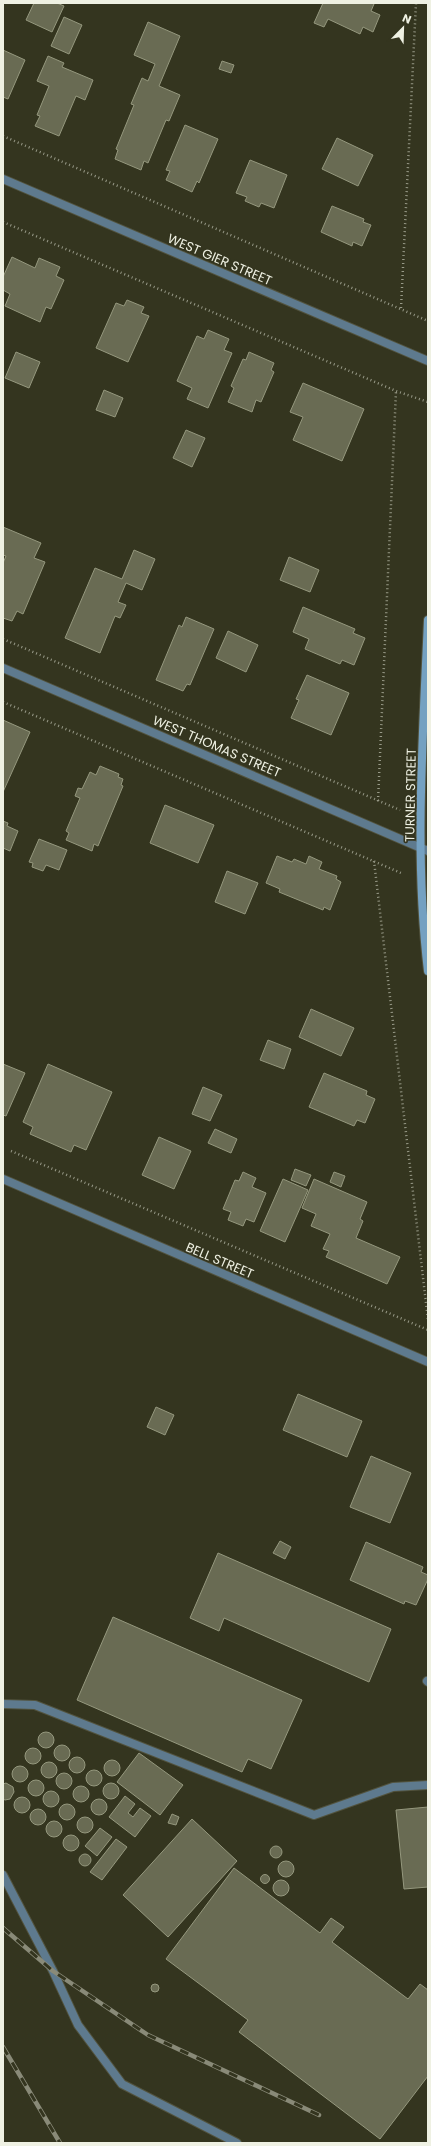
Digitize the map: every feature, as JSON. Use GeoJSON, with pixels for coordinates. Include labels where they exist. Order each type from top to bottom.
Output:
{"type":"FeatureCollection","features":[{"type":"Feature","properties":{"kind":"street","name":"WEST GIER STREET"},"geometry":{"type":"LineString","coordinates":[[3,179],[428,361]]}},
{"type":"Feature","properties":{"kind":"street","name":"TURNER STREET"},"geometry":{"type":"LineString","coordinates":[[428,620],[420,819],[424,849],[422,882],[428,971]]}},
{"type":"Feature","properties":{"kind":"street","name":"WEST THOMAS STREET"},"geometry":{"type":"LineString","coordinates":[[3,668],[424,849]]}},
{"type":"Feature","properties":{"kind":"street","name":"BELL STREET"},"geometry":{"type":"LineString","coordinates":[[3,1179],[428,1362]]}},
{"type":"Feature","properties":{"kind":"street"},"geometry":{"type":"LineString","coordinates":[[3,1704],[35,1704],[314,1815],[393,1787],[428,1784]]}},
{"type":"Feature","properties":{"kind":"street"},"geometry":{"type":"LineString","coordinates":[[3,1875],[53,1971],[78,2025],[122,2084],[237,2143]]}},
{"type":"Feature","properties":{"kind":"path"},"geometry":{"type":"LineString","coordinates":[[401,308],[416,3]]}},
{"type":"Feature","properties":{"kind":"path"},"geometry":{"type":"LineString","coordinates":[[3,136],[428,321]]}},
{"type":"Feature","properties":{"kind":"path"},"geometry":{"type":"LineString","coordinates":[[3,222],[396,391],[428,402]]}},
{"type":"Feature","properties":{"kind":"path"},"geometry":{"type":"LineString","coordinates":[[378,801],[396,391]]}},
{"type":"Feature","properties":{"kind":"path"},"geometry":{"type":"LineString","coordinates":[[3,639],[420,819]]}},
{"type":"Feature","properties":{"kind":"path"},"geometry":{"type":"LineString","coordinates":[[3,702],[422,882]]}},
{"type":"Feature","properties":{"kind":"path"},"geometry":{"type":"LineString","coordinates":[[374,861],[428,1320]]}},
{"type":"Feature","properties":{"kind":"path"},"geometry":{"type":"LineString","coordinates":[[11,1151],[428,1330]]}},
{"type":"Feature","properties":{"kind":"building"},"geometry":{"type":"Polygon","coordinates":[[[34,3],[57,3],[64,6],[52,32],[26,20],[34,3]]]}},
{"type":"Feature","properties":{"kind":"building"},"geometry":{"type":"Polygon","coordinates":[[[323,3],[371,3],[374,4],[371,11],[380,15],[373,32],[363,27],[360,34],[328,19],[324,27],[314,23],[323,3]]]}},
{"type":"Feature","properties":{"kind":"building"},"geometry":{"type":"Polygon","coordinates":[[[64,17],[82,25],[69,54],[51,46],[64,17]]]}},
{"type":"Feature","properties":{"kind":"building"},"geometry":{"type":"Polygon","coordinates":[[[148,22],[180,36],[159,86],[180,95],[169,121],[166,120],[148,163],[144,161],[141,170],[115,159],[118,150],[116,149],[134,105],[131,104],[142,78],[148,81],[155,64],[134,55],[148,22]]]}},
{"type":"Feature","properties":{"kind":"building"},"geometry":{"type":"Polygon","coordinates":[[[3,50],[25,60],[8,99],[3,97],[3,50]]]}},
{"type":"Feature","properties":{"kind":"building"},"geometry":{"type":"Polygon","coordinates":[[[48,56],[64,63],[62,67],[93,80],[85,100],[76,96],[59,136],[35,126],[40,116],[37,115],[49,86],[37,81],[48,56]]]}},
{"type":"Feature","properties":{"kind":"building"},"geometry":{"type":"Polygon","coordinates":[[[222,61],[234,65],[231,73],[219,69],[222,61]]]}},
{"type":"Feature","properties":{"kind":"building"},"geometry":{"type":"Polygon","coordinates":[[[185,125],[218,139],[199,183],[197,181],[192,192],[166,180],[170,171],[166,170],[185,125]]]}},
{"type":"Feature","properties":{"kind":"building"},"geometry":{"type":"Polygon","coordinates":[[[337,138],[373,155],[358,186],[322,169],[337,138]]]}},
{"type":"Feature","properties":{"kind":"building"},"geometry":{"type":"Polygon","coordinates":[[[250,160],[287,175],[274,208],[261,203],[259,207],[245,201],[247,197],[236,193],[250,160]]]}},
{"type":"Feature","properties":{"kind":"building"},"geometry":{"type":"Polygon","coordinates":[[[332,206],[364,219],[363,222],[371,225],[362,246],[353,242],[352,246],[321,232],[332,206]]]}},
{"type":"Feature","properties":{"kind":"building"},"geometry":{"type":"Polygon","coordinates":[[[12,257],[35,268],[39,258],[60,267],[56,276],[64,280],[51,309],[46,307],[40,322],[5,306],[10,294],[3,290],[3,277],[12,257]]]}},
{"type":"Feature","properties":{"kind":"building"},"geometry":{"type":"Polygon","coordinates":[[[127,300],[144,307],[141,313],[149,316],[128,362],[96,348],[116,303],[124,306],[127,300]]]}},
{"type":"Feature","properties":{"kind":"building"},"geometry":{"type":"Polygon","coordinates":[[[208,330],[229,339],[224,350],[232,353],[208,408],[187,399],[192,388],[177,381],[197,336],[204,339],[208,330]]]}},
{"type":"Feature","properties":{"kind":"building"},"geometry":{"type":"Polygon","coordinates":[[[16,352],[40,362],[29,388],[5,378],[16,352]]]}},
{"type":"Feature","properties":{"kind":"building"},"geometry":{"type":"Polygon","coordinates":[[[249,352],[274,363],[271,370],[274,372],[261,402],[256,400],[252,412],[228,402],[234,388],[231,386],[243,359],[246,360],[249,352]]]}},
{"type":"Feature","properties":{"kind":"building"},"geometry":{"type":"Polygon","coordinates":[[[303,383],[364,409],[342,461],[293,440],[303,417],[290,412],[303,383]]]}},
{"type":"Feature","properties":{"kind":"building"},"geometry":{"type":"Polygon","coordinates":[[[104,390],[123,398],[115,417],[96,410],[104,390]]]}},
{"type":"Feature","properties":{"kind":"building"},"geometry":{"type":"Polygon","coordinates":[[[186,430],[205,438],[192,467],[173,458],[186,430]]]}},
{"type":"Feature","properties":{"kind":"building"},"geometry":{"type":"Polygon","coordinates":[[[3,527],[41,543],[34,558],[45,562],[23,614],[17,611],[12,621],[3,618],[3,563],[6,556],[3,555],[3,527]]]}},
{"type":"Feature","properties":{"kind":"building"},"geometry":{"type":"Polygon","coordinates":[[[134,550],[155,559],[142,590],[126,583],[118,602],[126,605],[120,618],[115,616],[100,653],[65,638],[95,568],[122,579],[134,550]]]}},
{"type":"Feature","properties":{"kind":"building"},"geometry":{"type":"Polygon","coordinates":[[[289,557],[319,570],[310,592],[280,580],[289,557]]]}},
{"type":"Feature","properties":{"kind":"building"},"geometry":{"type":"Polygon","coordinates":[[[303,607],[355,629],[353,633],[365,638],[354,665],[342,660],[340,664],[305,649],[309,639],[293,632],[303,607]]]}},
{"type":"Feature","properties":{"kind":"building"},"geometry":{"type":"Polygon","coordinates":[[[186,617],[214,629],[190,685],[187,684],[183,691],[156,680],[179,625],[182,627],[186,617]]]}},
{"type":"Feature","properties":{"kind":"building"},"geometry":{"type":"Polygon","coordinates":[[[228,631],[258,645],[246,672],[216,658],[228,631]]]}},
{"type":"Feature","properties":{"kind":"building"},"geometry":{"type":"Polygon","coordinates":[[[307,675],[349,693],[331,735],[291,718],[299,700],[296,699],[307,675]]]}},
{"type":"Feature","properties":{"kind":"building"},"geometry":{"type":"Polygon","coordinates":[[[3,720],[30,732],[3,792],[3,720]]]}},
{"type":"Feature","properties":{"kind":"building"},"geometry":{"type":"Polygon","coordinates":[[[100,766],[119,774],[118,777],[123,779],[121,785],[123,786],[98,846],[94,844],[92,851],[66,840],[69,833],[66,831],[80,798],[75,796],[78,788],[82,789],[90,772],[96,775],[100,766]]]}},
{"type":"Feature","properties":{"kind":"building"},"geometry":{"type":"Polygon","coordinates":[[[165,805],[214,825],[198,863],[150,843],[165,805]]]}},
{"type":"Feature","properties":{"kind":"building"},"geometry":{"type":"Polygon","coordinates":[[[3,821],[8,823],[7,826],[18,831],[10,851],[3,848],[3,821]]]}},
{"type":"Feature","properties":{"kind":"building"},"geometry":{"type":"Polygon","coordinates":[[[39,839],[67,850],[59,870],[46,865],[43,871],[32,867],[33,863],[29,862],[39,839]]]}},
{"type":"Feature","properties":{"kind":"building"},"geometry":{"type":"Polygon","coordinates":[[[277,856],[292,862],[294,859],[306,864],[309,856],[322,862],[319,869],[337,876],[336,879],[341,882],[330,910],[324,907],[323,910],[279,892],[280,889],[266,883],[277,856]]]}},
{"type":"Feature","properties":{"kind":"building"},"geometry":{"type":"Polygon","coordinates":[[[227,871],[258,883],[245,914],[215,902],[227,871]]]}},
{"type":"Feature","properties":{"kind":"building"},"geometry":{"type":"Polygon","coordinates":[[[311,1009],[354,1028],[341,1056],[299,1037],[311,1009]]]}},
{"type":"Feature","properties":{"kind":"building"},"geometry":{"type":"Polygon","coordinates":[[[268,1040],[291,1049],[284,1069],[260,1060],[268,1040]]]}},
{"type":"Feature","properties":{"kind":"building"},"geometry":{"type":"Polygon","coordinates":[[[3,1064],[25,1073],[6,1116],[3,1115],[3,1064]]]}},
{"type":"Feature","properties":{"kind":"building"},"geometry":{"type":"Polygon","coordinates":[[[48,1064],[112,1092],[86,1150],[74,1145],[71,1152],[30,1134],[33,1127],[23,1122],[48,1064]]]}},
{"type":"Feature","properties":{"kind":"building"},"geometry":{"type":"Polygon","coordinates":[[[324,1073],[367,1091],[366,1095],[375,1099],[365,1123],[357,1120],[354,1126],[309,1107],[324,1073]]]}},
{"type":"Feature","properties":{"kind":"building"},"geometry":{"type":"Polygon","coordinates":[[[203,1087],[222,1095],[210,1121],[192,1114],[203,1087]]]}},
{"type":"Feature","properties":{"kind":"building"},"geometry":{"type":"Polygon","coordinates":[[[215,1129],[237,1139],[231,1153],[208,1143],[215,1129]]]}},
{"type":"Feature","properties":{"kind":"building"},"geometry":{"type":"Polygon","coordinates":[[[159,1137],[191,1151],[174,1189],[142,1175],[159,1137]]]}},
{"type":"Feature","properties":{"kind":"building"},"geometry":{"type":"Polygon","coordinates":[[[295,1169],[311,1175],[306,1186],[291,1180],[295,1169]]]}},
{"type":"Feature","properties":{"kind":"building"},"geometry":{"type":"Polygon","coordinates":[[[243,1172],[256,1178],[252,1187],[266,1193],[254,1222],[246,1219],[243,1226],[228,1220],[231,1212],[223,1209],[235,1180],[239,1181],[243,1172]]]}},
{"type":"Feature","properties":{"kind":"building"},"geometry":{"type":"Polygon","coordinates":[[[334,1172],[345,1176],[341,1187],[330,1182],[334,1172]]]}},
{"type":"Feature","properties":{"kind":"building"},"geometry":{"type":"Polygon","coordinates":[[[283,1179],[308,1190],[285,1242],[260,1231],[283,1179]]]}},
{"type":"Feature","properties":{"kind":"building"},"geometry":{"type":"Polygon","coordinates":[[[314,1179],[367,1202],[360,1219],[363,1221],[356,1238],[400,1257],[387,1284],[326,1257],[329,1251],[323,1249],[330,1234],[311,1226],[316,1214],[302,1208],[314,1179]]]}},
{"type":"Feature","properties":{"kind":"building"},"geometry":{"type":"Polygon","coordinates":[[[298,1394],[362,1421],[347,1457],[283,1430],[298,1394]]]}},
{"type":"Feature","properties":{"kind":"building"},"geometry":{"type":"Polygon","coordinates":[[[156,1407],[174,1415],[165,1435],[147,1427],[156,1407]]]}},
{"type":"Feature","properties":{"kind":"building"},"geometry":{"type":"Polygon","coordinates":[[[371,1456],[411,1473],[390,1523],[350,1507],[371,1456]]]}},
{"type":"Feature","properties":{"kind":"building"},"geometry":{"type":"Polygon","coordinates":[[[280,1541],[291,1547],[285,1559],[273,1553],[280,1541]]]}},
{"type":"Feature","properties":{"kind":"building"},"geometry":{"type":"Polygon","coordinates":[[[366,1542],[423,1567],[421,1572],[428,1575],[428,1579],[416,1605],[405,1601],[404,1604],[350,1580],[366,1542]]]}},
{"type":"Feature","properties":{"kind":"building"},"geometry":{"type":"Polygon","coordinates":[[[218,1553],[391,1629],[369,1682],[224,1618],[219,1631],[190,1618],[218,1553]]]}},
{"type":"Feature","properties":{"kind":"building"},"geometry":{"type":"Polygon","coordinates":[[[113,1617],[302,1700],[271,1769],[248,1759],[242,1772],[77,1700],[113,1617]]]}},
{"type":"Feature","properties":{"kind":"building"},"geometry":{"type":"Polygon","coordinates":[[[43,1732],[49,1732],[54,1737],[52,1746],[49,1748],[43,1748],[38,1743],[38,1737],[43,1732]]]}},
{"type":"Feature","properties":{"kind":"building"},"geometry":{"type":"Polygon","coordinates":[[[59,1745],[65,1745],[70,1750],[68,1759],[65,1761],[59,1761],[54,1756],[54,1750],[59,1745]]]}},
{"type":"Feature","properties":{"kind":"building"},"geometry":{"type":"Polygon","coordinates":[[[30,1748],[36,1748],[41,1753],[39,1762],[36,1764],[30,1764],[25,1759],[25,1753],[30,1748]]]}},
{"type":"Feature","properties":{"kind":"building"},"geometry":{"type":"Polygon","coordinates":[[[139,1753],[183,1785],[160,1815],[117,1782],[139,1753]]]}},
{"type":"Feature","properties":{"kind":"building"},"geometry":{"type":"Polygon","coordinates":[[[74,1757],[80,1757],[85,1762],[83,1771],[80,1773],[74,1773],[69,1768],[69,1762],[74,1757]]]}},
{"type":"Feature","properties":{"kind":"building"},"geometry":{"type":"Polygon","coordinates":[[[109,1760],[115,1760],[120,1765],[118,1774],[115,1776],[109,1776],[104,1771],[104,1765],[109,1760]]]}},
{"type":"Feature","properties":{"kind":"building"},"geometry":{"type":"Polygon","coordinates":[[[46,1762],[52,1762],[57,1767],[55,1776],[52,1778],[46,1778],[41,1773],[41,1767],[46,1762]]]}},
{"type":"Feature","properties":{"kind":"building"},"geometry":{"type":"Polygon","coordinates":[[[17,1766],[23,1766],[28,1771],[26,1780],[23,1782],[17,1782],[12,1777],[12,1771],[17,1766]]]}},
{"type":"Feature","properties":{"kind":"building"},"geometry":{"type":"Polygon","coordinates":[[[94,1770],[100,1772],[102,1778],[100,1784],[94,1786],[88,1784],[86,1778],[88,1772],[94,1770]]]}},
{"type":"Feature","properties":{"kind":"building"},"geometry":{"type":"Polygon","coordinates":[[[61,1773],[67,1773],[72,1778],[70,1787],[67,1789],[61,1789],[56,1784],[56,1778],[61,1773]]]}},
{"type":"Feature","properties":{"kind":"building"},"geometry":{"type":"Polygon","coordinates":[[[33,1780],[39,1780],[44,1785],[42,1794],[39,1796],[33,1796],[28,1791],[28,1785],[33,1780]]]}},
{"type":"Feature","properties":{"kind":"building"},"geometry":{"type":"Polygon","coordinates":[[[6,1783],[13,1787],[14,1792],[10,1799],[5,1800],[3,1799],[3,1784],[6,1783]]]}},
{"type":"Feature","properties":{"kind":"building"},"geometry":{"type":"Polygon","coordinates":[[[108,1783],[114,1783],[119,1788],[117,1797],[114,1799],[108,1799],[103,1794],[103,1788],[108,1783]]]}},
{"type":"Feature","properties":{"kind":"building"},"geometry":{"type":"Polygon","coordinates":[[[78,1786],[84,1786],[89,1791],[87,1800],[84,1802],[78,1802],[73,1797],[73,1791],[78,1786]]]}},
{"type":"Feature","properties":{"kind":"building"},"geometry":{"type":"Polygon","coordinates":[[[48,1791],[54,1791],[59,1796],[57,1805],[54,1807],[48,1807],[43,1802],[43,1796],[48,1791]]]}},
{"type":"Feature","properties":{"kind":"building"},"geometry":{"type":"Polygon","coordinates":[[[125,1796],[135,1804],[128,1813],[133,1817],[140,1808],[151,1816],[135,1837],[109,1817],[125,1796]]]}},
{"type":"Feature","properties":{"kind":"building"},"geometry":{"type":"Polygon","coordinates":[[[19,1797],[25,1797],[30,1802],[28,1811],[25,1813],[19,1813],[14,1808],[14,1802],[19,1797]]]}},
{"type":"Feature","properties":{"kind":"building"},"geometry":{"type":"Polygon","coordinates":[[[96,1799],[102,1799],[107,1804],[105,1813],[102,1815],[96,1815],[91,1810],[91,1804],[96,1799]]]}},
{"type":"Feature","properties":{"kind":"building"},"geometry":{"type":"Polygon","coordinates":[[[64,1804],[70,1804],[75,1809],[73,1818],[70,1820],[64,1820],[59,1815],[59,1809],[64,1804]]]}},
{"type":"Feature","properties":{"kind":"building"},"geometry":{"type":"Polygon","coordinates":[[[428,1807],[428,1887],[404,1889],[396,1810],[428,1807]]]}},
{"type":"Feature","properties":{"kind":"building"},"geometry":{"type":"Polygon","coordinates":[[[35,1809],[41,1809],[46,1814],[44,1823],[41,1825],[35,1825],[30,1820],[30,1814],[35,1809]]]}},
{"type":"Feature","properties":{"kind":"building"},"geometry":{"type":"Polygon","coordinates":[[[172,1814],[179,1817],[176,1825],[168,1823],[172,1814]]]}},
{"type":"Feature","properties":{"kind":"building"},"geometry":{"type":"Polygon","coordinates":[[[85,1817],[91,1819],[93,1825],[91,1831],[85,1833],[79,1831],[77,1825],[79,1819],[85,1817]]]}},
{"type":"Feature","properties":{"kind":"building"},"geometry":{"type":"Polygon","coordinates":[[[192,1819],[237,1861],[168,1937],[123,1895],[192,1819]]]}},
{"type":"Feature","properties":{"kind":"building"},"geometry":{"type":"Polygon","coordinates":[[[51,1821],[57,1821],[62,1826],[60,1835],[57,1837],[51,1837],[46,1832],[46,1826],[51,1821]]]}},
{"type":"Feature","properties":{"kind":"building"},"geometry":{"type":"Polygon","coordinates":[[[100,1828],[112,1837],[97,1856],[85,1846],[100,1828]]]}},
{"type":"Feature","properties":{"kind":"building"},"geometry":{"type":"Polygon","coordinates":[[[68,1835],[74,1835],[79,1840],[77,1849],[74,1851],[68,1851],[63,1846],[63,1840],[68,1835]]]}},
{"type":"Feature","properties":{"kind":"building"},"geometry":{"type":"Polygon","coordinates":[[[116,1839],[127,1847],[102,1880],[90,1872],[116,1839]]]}},
{"type":"Feature","properties":{"kind":"building"},"geometry":{"type":"Polygon","coordinates":[[[276,1846],[280,1848],[282,1852],[280,1856],[276,1858],[272,1856],[270,1852],[272,1848],[276,1846]]]}},
{"type":"Feature","properties":{"kind":"building"},"geometry":{"type":"Polygon","coordinates":[[[83,1854],[87,1854],[91,1860],[87,1866],[83,1866],[79,1862],[79,1858],[83,1854]]]}},
{"type":"Feature","properties":{"kind":"building"},"geometry":{"type":"Polygon","coordinates":[[[283,1861],[289,1861],[294,1866],[292,1875],[289,1877],[283,1877],[278,1872],[278,1866],[283,1861]]]}},
{"type":"Feature","properties":{"kind":"building"},"geometry":{"type":"Polygon","coordinates":[[[234,1868],[320,1933],[331,1918],[344,1927],[332,1942],[408,1999],[420,1984],[428,1990],[428,2076],[380,2139],[239,2032],[248,2020],[166,1959],[234,1868]]]}},
{"type":"Feature","properties":{"kind":"building"},"geometry":{"type":"Polygon","coordinates":[[[263,1875],[267,1875],[269,1879],[267,1883],[263,1883],[261,1881],[261,1877],[263,1875]]]}},
{"type":"Feature","properties":{"kind":"building"},"geometry":{"type":"Polygon","coordinates":[[[278,1880],[284,1880],[289,1885],[287,1894],[284,1896],[278,1896],[273,1891],[273,1885],[278,1880]]]}},
{"type":"Feature","properties":{"kind":"building"},"geometry":{"type":"Polygon","coordinates":[[[153,1984],[157,1984],[159,1988],[157,1992],[153,1992],[151,1990],[151,1986],[153,1984]]]}},
{"type":"Feature","properties":{"kind":"railway"},"geometry":{"type":"LineString","coordinates":[[3,1928],[53,1971],[148,2035],[319,2115]]}},
{"type":"Feature","properties":{"kind":"railway"},"geometry":{"type":"LineString","coordinates":[[3,2047],[60,2143]]}}]}
